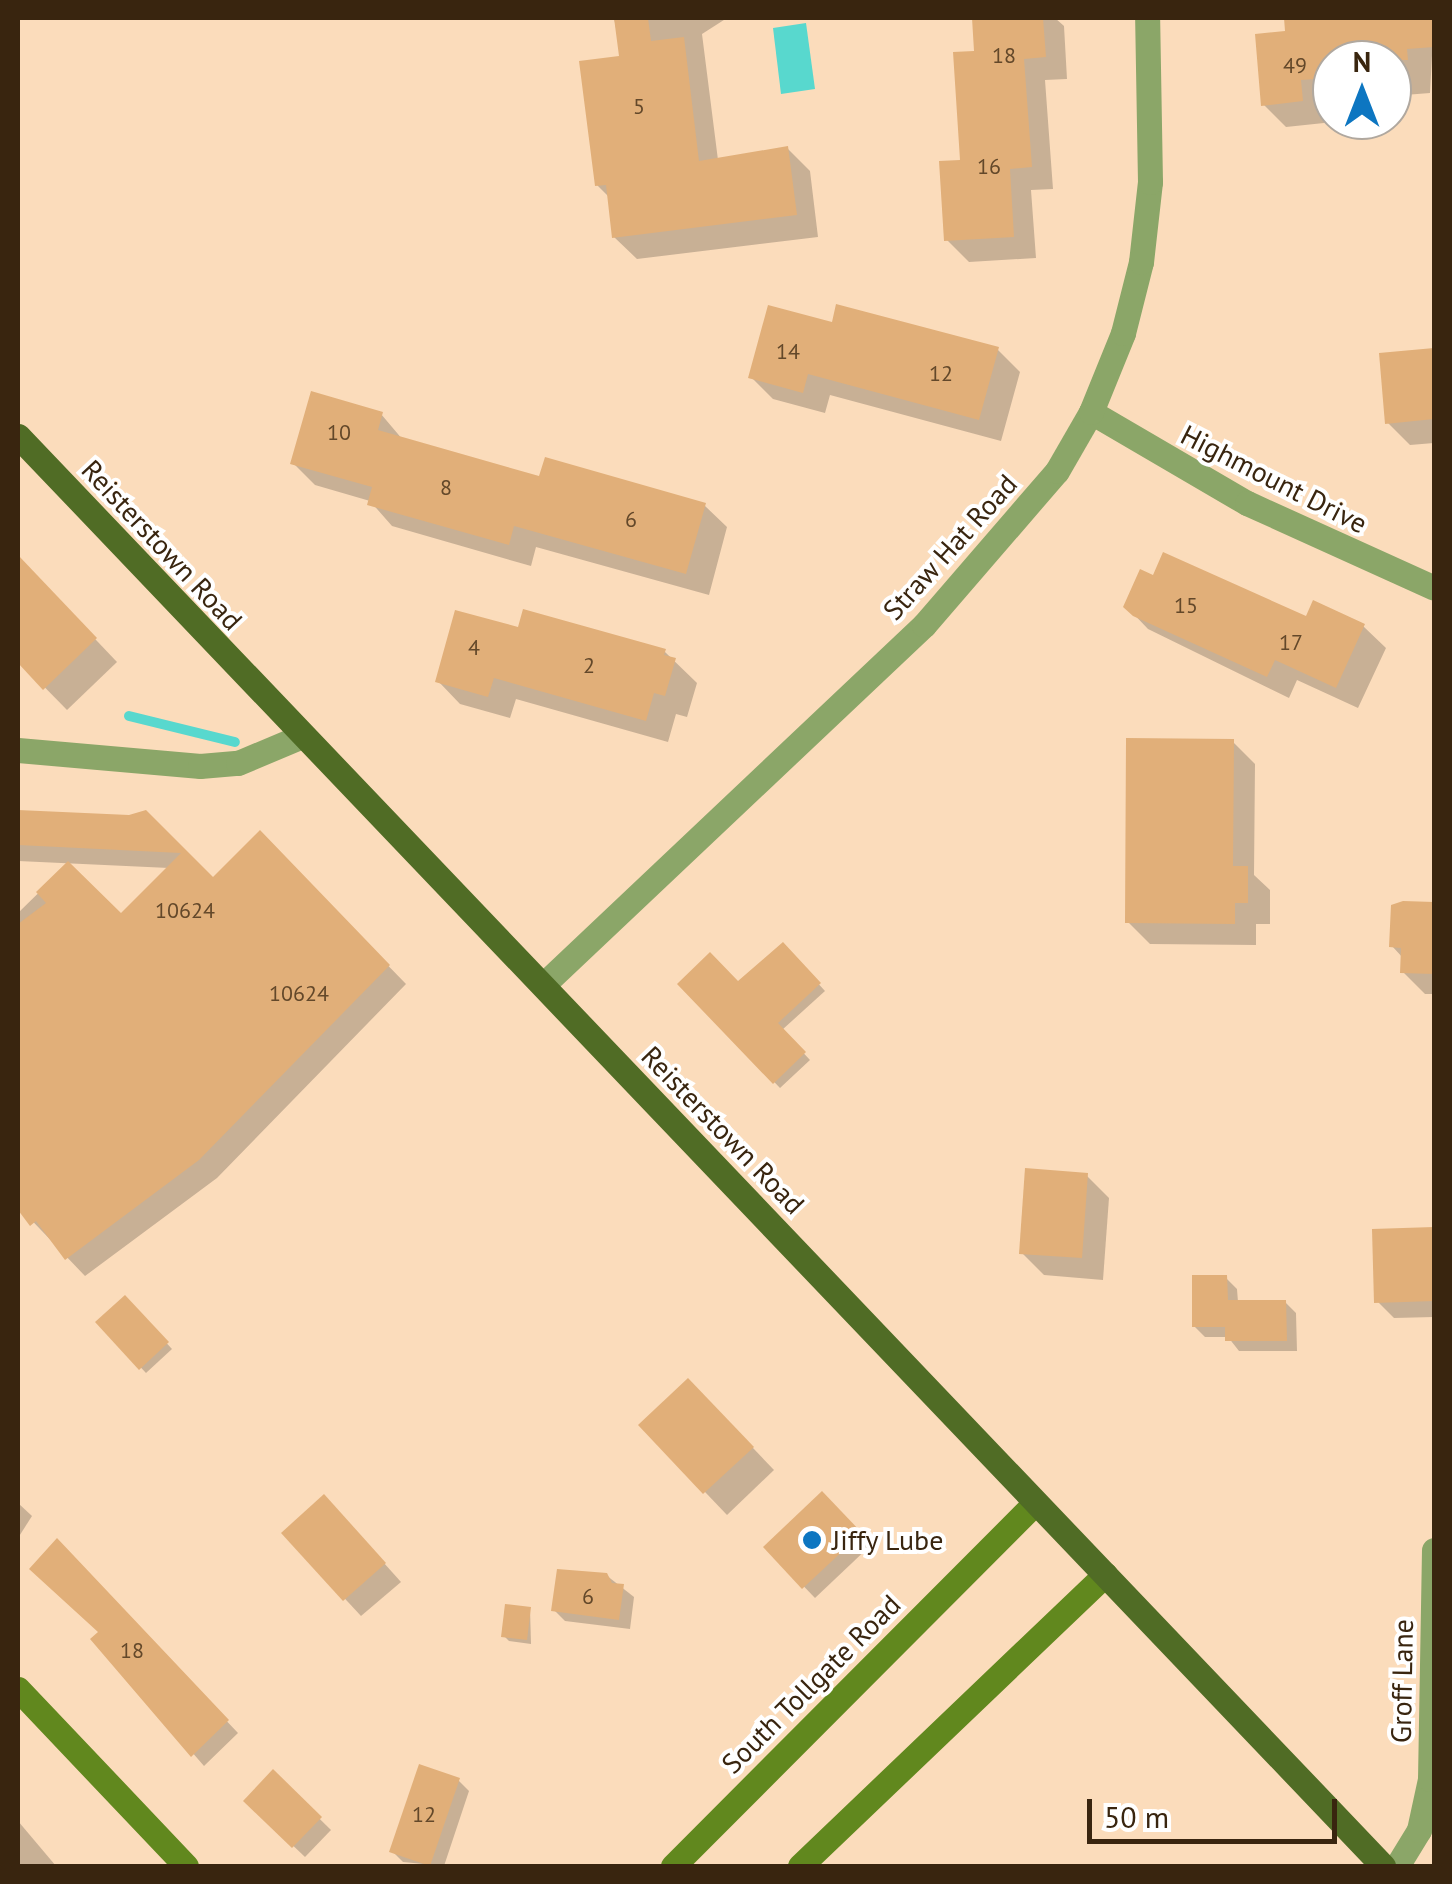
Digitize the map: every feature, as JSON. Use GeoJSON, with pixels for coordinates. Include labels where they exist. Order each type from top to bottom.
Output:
{"type":"FeatureCollection","features":[{"type":"Feature","properties":{"kind":"main road","name":"Reisterstown Road"},"geometry":{"type":"LineString","coordinates":[[18,436],[1383,1866]]}},
{"type":"Feature","properties":{"kind":"street","name":"Straw Hat Road"},"geometry":{"type":"LineString","coordinates":[[543,986],[936,612],[1026,512],[1092,412],[1123,334],[1141,262],[1150,182],[1147,18]]}},
{"type":"Feature","properties":{"kind":"street","name":"Highmount Drive"},"geometry":{"type":"LineString","coordinates":[[1092,412],[1248,503],[1434,588]]}},
{"type":"Feature","properties":{"kind":"street"},"geometry":{"type":"LineString","coordinates":[[18,750],[200,766],[238,763],[302,736]]}},
{"type":"Feature","properties":{"kind":"street","name":"South Tollgate Road"},"geometry":{"type":"LineString","coordinates":[[673,1866],[1035,1502]]}},
{"type":"Feature","properties":{"kind":"street","name":"Groff Lane"},"geometry":{"type":"LineString","coordinates":[[1397,1866],[1419,1830],[1430,1779],[1434,1550]]}},
{"type":"Feature","properties":{"kind":"street"},"geometry":{"type":"LineString","coordinates":[[800,1866],[1105,1576]]}},
{"type":"Feature","properties":{"kind":"street"},"geometry":{"type":"LineString","coordinates":[[18,1689],[186,1866]]}},
{"type":"Feature","properties":{"kind":"water"},"geometry":{"type":"Polygon","coordinates":[[[806,23],[815,89],[781,94],[773,28],[806,23]]]}},
{"type":"Feature","properties":{"kind":"building"},"geometry":{"type":"Polygon","coordinates":[[[614,18],[648,18],[651,41],[684,37],[699,161],[788,146],[797,215],[612,238],[606,185],[595,186],[579,61],[619,56],[614,18]]]}},
{"type":"Feature","properties":{"kind":"building"},"geometry":{"type":"Polygon","coordinates":[[[972,18],[1043,18],[1046,57],[1024,59],[1032,167],[1010,169],[1014,237],[944,241],[939,161],[960,160],[953,52],[974,51],[972,18]]]}},
{"type":"Feature","properties":{"kind":"building"},"geometry":{"type":"Polygon","coordinates":[[[1284,18],[1434,18],[1434,47],[1412,49],[1412,40],[1312,40],[1312,79],[1301,80],[1303,101],[1261,106],[1255,34],[1285,31],[1284,18]]]}},
{"type":"Feature","properties":{"kind":"building"},"geometry":{"type":"Polygon","coordinates":[[[836,304],[999,347],[979,420],[808,374],[803,393],[748,378],[768,305],[832,322],[836,304]]]}},
{"type":"Feature","properties":{"kind":"building"},"geometry":{"type":"Polygon","coordinates":[[[1434,348],[1434,419],[1385,424],[1379,353],[1434,348]]]}},
{"type":"Feature","properties":{"kind":"building"},"geometry":{"type":"Polygon","coordinates":[[[311,391],[383,412],[378,430],[539,476],[545,457],[706,503],[686,574],[514,526],[509,545],[367,505],[372,487],[290,464],[311,391]]]}},
{"type":"Feature","properties":{"kind":"building"},"geometry":{"type":"Polygon","coordinates":[[[1163,552],[1306,616],[1313,600],[1365,624],[1336,688],[1275,660],[1267,677],[1133,616],[1123,607],[1140,569],[1153,575],[1163,552]]]}},
{"type":"Feature","properties":{"kind":"building"},"geometry":{"type":"Polygon","coordinates":[[[18,555],[97,638],[43,690],[18,663],[18,555]]]}},
{"type":"Feature","properties":{"kind":"building"},"geometry":{"type":"Polygon","coordinates":[[[523,609],[666,649],[664,655],[676,658],[665,696],[654,693],[646,721],[494,678],[488,697],[435,682],[455,610],[518,627],[523,609]]]}},
{"type":"Feature","properties":{"kind":"building"},"geometry":{"type":"Polygon","coordinates":[[[1126,738],[1234,739],[1233,866],[1248,866],[1248,903],[1235,903],[1235,924],[1125,923],[1126,738]]]}},
{"type":"Feature","properties":{"kind":"building"},"geometry":{"type":"Polygon","coordinates":[[[18,810],[129,815],[146,810],[213,877],[260,830],[390,965],[199,1160],[65,1260],[36,1221],[30,1226],[18,1210],[18,924],[46,903],[36,892],[68,861],[121,913],[181,853],[18,845],[18,810]]]}},
{"type":"Feature","properties":{"kind":"building"},"geometry":{"type":"Polygon","coordinates":[[[1403,901],[1434,902],[1434,974],[1400,973],[1401,948],[1389,947],[1391,905],[1403,901]]]}},
{"type":"Feature","properties":{"kind":"building"},"geometry":{"type":"Polygon","coordinates":[[[783,942],[821,983],[778,1023],[806,1052],[773,1084],[677,984],[710,952],[738,981],[783,942]]]}},
{"type":"Feature","properties":{"kind":"building"},"geometry":{"type":"Polygon","coordinates":[[[1025,1168],[1088,1173],[1082,1258],[1019,1254],[1025,1168]]]}},
{"type":"Feature","properties":{"kind":"building"},"geometry":{"type":"Polygon","coordinates":[[[1434,1227],[1434,1301],[1374,1303],[1372,1229],[1434,1227]]]}},
{"type":"Feature","properties":{"kind":"building"},"geometry":{"type":"Polygon","coordinates":[[[1192,1275],[1227,1275],[1228,1300],[1286,1300],[1287,1341],[1225,1341],[1225,1327],[1192,1327],[1192,1275]]]}},
{"type":"Feature","properties":{"kind":"building"},"geometry":{"type":"Polygon","coordinates":[[[125,1295],[169,1342],[139,1370],[95,1322],[125,1295]]]}},
{"type":"Feature","properties":{"kind":"building"},"geometry":{"type":"Polygon","coordinates":[[[688,1378],[754,1447],[703,1494],[638,1425],[688,1378]]]}},
{"type":"Feature","properties":{"kind":"building","name":"Jiffy Lube"},"geometry":{"type":"Polygon","coordinates":[[[822,1491],[862,1533],[802,1589],[763,1547],[822,1491]]]}},
{"type":"Feature","properties":{"kind":"building"},"geometry":{"type":"Polygon","coordinates":[[[324,1494],[386,1563],[343,1601],[281,1533],[324,1494]]]}},
{"type":"Feature","properties":{"kind":"building"},"geometry":{"type":"Polygon","coordinates":[[[57,1538],[229,1720],[191,1757],[90,1639],[98,1632],[29,1569],[57,1538]]]}},
{"type":"Feature","properties":{"kind":"building"},"geometry":{"type":"Polygon","coordinates":[[[557,1569],[607,1573],[612,1583],[624,1584],[619,1620],[551,1611],[557,1569]]]}},
{"type":"Feature","properties":{"kind":"building"},"geometry":{"type":"Polygon","coordinates":[[[505,1604],[531,1607],[527,1640],[501,1637],[505,1604]]]}},
{"type":"Feature","properties":{"kind":"building"},"geometry":{"type":"Polygon","coordinates":[[[419,1764],[460,1778],[430,1866],[389,1852],[419,1764]]]}},
{"type":"Feature","properties":{"kind":"building"},"geometry":{"type":"Polygon","coordinates":[[[273,1769],[322,1817],[292,1848],[243,1801],[273,1769]]]}},
{"type":"Feature","properties":{"kind":"waterway"},"geometry":{"type":"LineString","coordinates":[[129,716],[235,742]]}},
{"type":"Feature","properties":{"kind":"place","name":"Jiffy Lube"},"geometry":{"type":"Point","coordinates":[812,1540]}}]}
